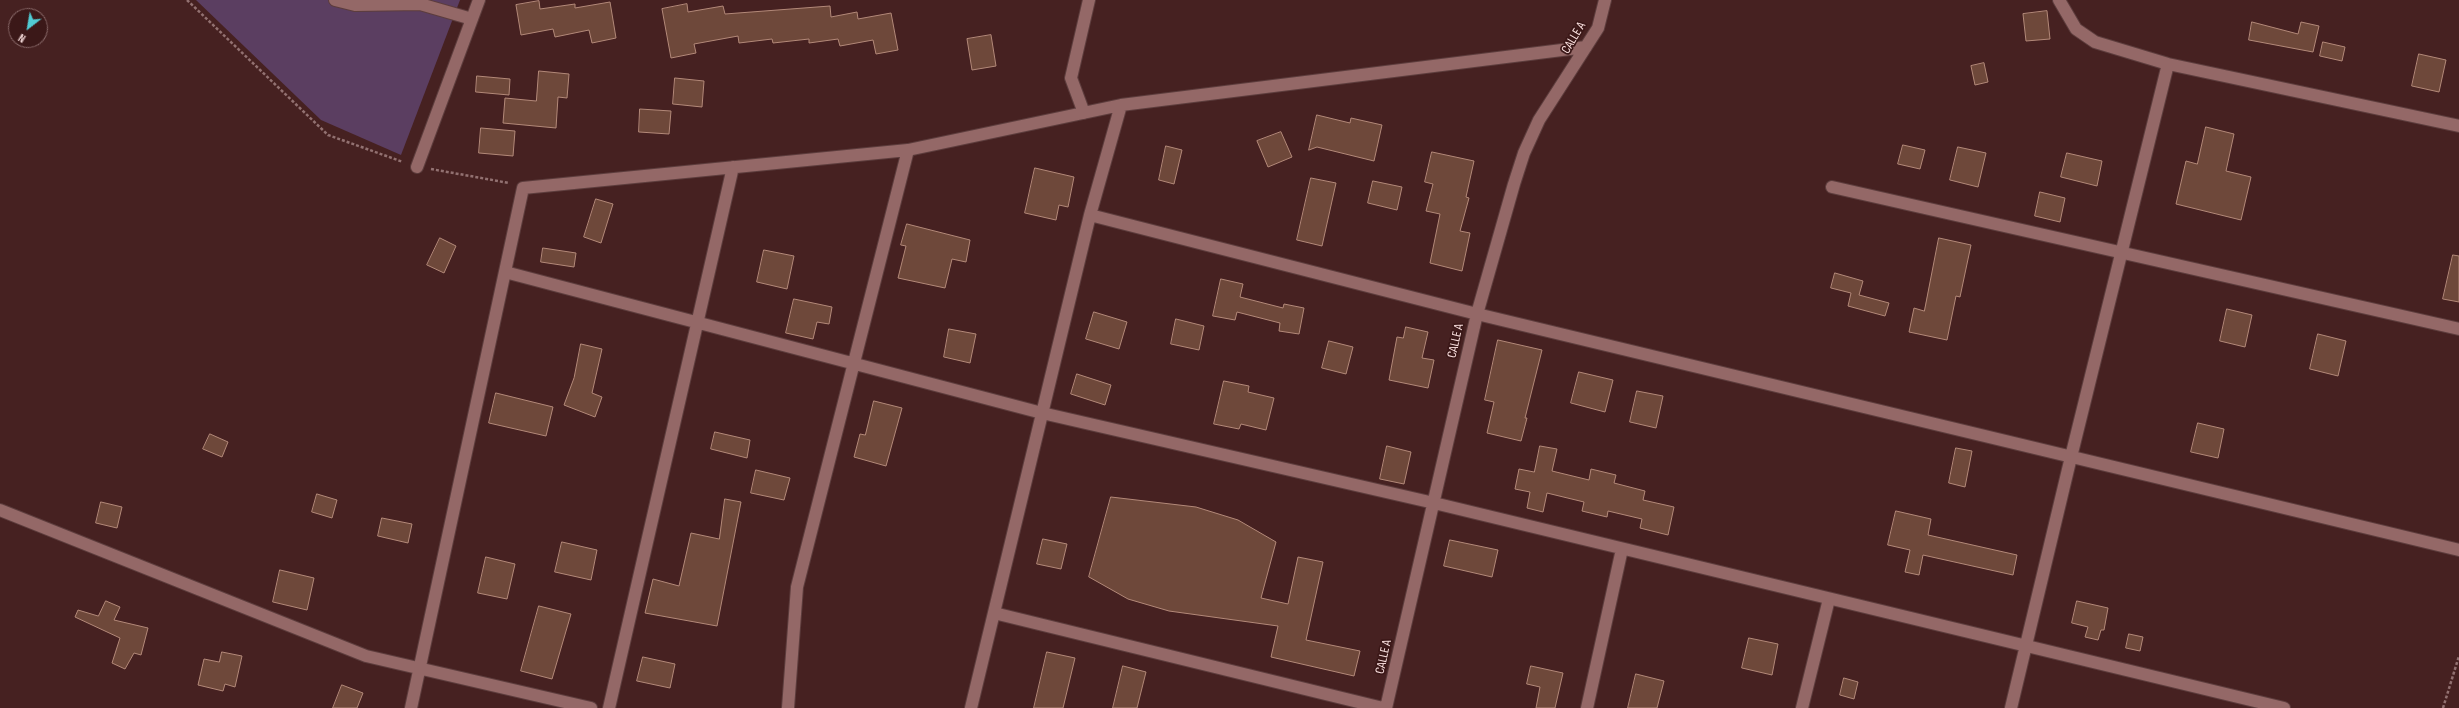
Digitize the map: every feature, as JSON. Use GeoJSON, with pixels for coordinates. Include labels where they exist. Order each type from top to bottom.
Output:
{"type":"FeatureCollection","features":[{"type":"Feature","properties":{"kind":"street"},"geometry":{"type":"LineString","coordinates":[[335,0],[355,5],[420,4],[472,19]]}},
{"type":"Feature","properties":{"kind":"street"},"geometry":{"type":"LineString","coordinates":[[417,166],[479,0]]}},
{"type":"Feature","properties":{"kind":"street"},"geometry":{"type":"LineString","coordinates":[[1084,113],[1071,78],[1089,0]]}},
{"type":"Feature","properties":{"kind":"street","name":"CALLE A"},"geometry":{"type":"LineString","coordinates":[[1386,708],[1477,314],[1524,153],[1539,120],[1598,28],[1605,0]]}},
{"type":"Feature","properties":{"kind":"street"},"geometry":{"type":"LineString","coordinates":[[2059,0],[2076,29],[2095,42],[2168,64],[2459,126]]}},
{"type":"Feature","properties":{"kind":"street"},"geometry":{"type":"LineString","coordinates":[[411,708],[523,188],[908,150],[1121,105],[1586,47]]}},
{"type":"Feature","properties":{"kind":"street"},"geometry":{"type":"LineString","coordinates":[[2011,708],[2168,64]]}},
{"type":"Feature","properties":{"kind":"street"},"geometry":{"type":"LineString","coordinates":[[971,708],[1090,215],[1121,105]]}},
{"type":"Feature","properties":{"kind":"street"},"geometry":{"type":"LineString","coordinates":[[788,708],[797,587],[908,150]]}},
{"type":"Feature","properties":{"kind":"street"},"geometry":{"type":"LineString","coordinates":[[609,708],[733,168]]}},
{"type":"Feature","properties":{"kind":"street"},"geometry":{"type":"LineString","coordinates":[[1832,186],[2459,330]]}},
{"type":"Feature","properties":{"kind":"street"},"geometry":{"type":"LineString","coordinates":[[1090,215],[1477,314],[2071,458],[2459,550]]}},
{"type":"Feature","properties":{"kind":"street"},"geometry":{"type":"LineString","coordinates":[[505,272],[1042,413],[1434,503],[1743,579],[2284,708]]}},
{"type":"Feature","properties":{"kind":"street"},"geometry":{"type":"LineString","coordinates":[[0,510],[366,656],[420,667],[591,708]]}},
{"type":"Feature","properties":{"kind":"street"},"geometry":{"type":"LineString","coordinates":[[1587,708],[1622,549]]}},
{"type":"Feature","properties":{"kind":"street"},"geometry":{"type":"LineString","coordinates":[[1802,708],[1829,599]]}},
{"type":"Feature","properties":{"kind":"street"},"geometry":{"type":"LineString","coordinates":[[994,613],[1383,708]]}},
{"type":"Feature","properties":{"kind":"path"},"geometry":{"type":"LineString","coordinates":[[187,0],[328,135],[417,166],[512,183]]}},
{"type":"Feature","properties":{"kind":"path"},"geometry":{"type":"LineString","coordinates":[[2443,708],[2459,656]]}},
{"type":"Feature","properties":{"kind":"shaded area"},"geometry":{"type":"Polygon","coordinates":[[[196,0],[460,0],[401,155],[321,120],[196,0]]]}},
{"type":"Feature","properties":{"kind":"building"},"geometry":{"type":"Polygon","coordinates":[[[539,1],[540,9],[575,4],[575,8],[610,2],[616,38],[592,43],[589,30],[555,37],[553,29],[521,35],[516,5],[539,1]]]}},
{"type":"Feature","properties":{"kind":"building"},"geometry":{"type":"Polygon","coordinates":[[[687,4],[688,12],[723,6],[725,14],[830,6],[831,17],[857,12],[858,19],[891,13],[898,50],[876,54],[873,40],[840,46],[838,39],[809,43],[809,39],[773,43],[772,39],[739,43],[738,36],[694,44],[696,53],[671,58],[662,9],[687,4]]]}},
{"type":"Feature","properties":{"kind":"building"},"geometry":{"type":"Polygon","coordinates":[[[2047,11],[2050,39],[2026,41],[2023,14],[2047,11]]]}},
{"type":"Feature","properties":{"kind":"building"},"geometry":{"type":"Polygon","coordinates":[[[2252,22],[2298,34],[2301,22],[2319,26],[2313,52],[2249,40],[2252,22]]]}},
{"type":"Feature","properties":{"kind":"building"},"geometry":{"type":"Polygon","coordinates":[[[991,35],[996,66],[972,70],[967,39],[991,35]]]}},
{"type":"Feature","properties":{"kind":"building"},"geometry":{"type":"Polygon","coordinates":[[[2323,42],[2345,47],[2342,61],[2320,56],[2323,42]]]}},
{"type":"Feature","properties":{"kind":"building"},"geometry":{"type":"Polygon","coordinates":[[[2419,54],[2446,60],[2439,92],[2412,86],[2419,54]]]}},
{"type":"Feature","properties":{"kind":"building"},"geometry":{"type":"Polygon","coordinates":[[[1984,63],[1988,82],[1975,85],[1971,66],[1984,63]]]}},
{"type":"Feature","properties":{"kind":"building"},"geometry":{"type":"Polygon","coordinates":[[[539,71],[569,74],[567,98],[558,97],[556,128],[503,123],[505,98],[536,101],[539,71]]]}},
{"type":"Feature","properties":{"kind":"building"},"geometry":{"type":"Polygon","coordinates":[[[477,76],[510,79],[509,95],[476,92],[477,76]]]}},
{"type":"Feature","properties":{"kind":"building"},"geometry":{"type":"Polygon","coordinates":[[[675,78],[704,81],[702,107],[673,104],[675,78]]]}},
{"type":"Feature","properties":{"kind":"building"},"geometry":{"type":"Polygon","coordinates":[[[640,109],[671,111],[669,134],[639,132],[640,109]]]}},
{"type":"Feature","properties":{"kind":"building"},"geometry":{"type":"Polygon","coordinates":[[[1317,115],[1350,123],[1351,118],[1382,125],[1374,161],[1317,147],[1309,150],[1317,115]]]}},
{"type":"Feature","properties":{"kind":"building"},"geometry":{"type":"Polygon","coordinates":[[[2206,127],[2234,134],[2226,171],[2251,177],[2241,220],[2176,204],[2186,161],[2197,164],[2206,127]]]}},
{"type":"Feature","properties":{"kind":"building"},"geometry":{"type":"Polygon","coordinates":[[[481,128],[515,131],[513,156],[479,153],[481,128]]]}},
{"type":"Feature","properties":{"kind":"building"},"geometry":{"type":"Polygon","coordinates":[[[1281,132],[1292,157],[1268,167],[1257,141],[1281,132]]]}},
{"type":"Feature","properties":{"kind":"building"},"geometry":{"type":"Polygon","coordinates":[[[1903,145],[1925,150],[1920,169],[1898,164],[1903,145]]]}},
{"type":"Feature","properties":{"kind":"building"},"geometry":{"type":"Polygon","coordinates":[[[1166,146],[1182,150],[1174,184],[1159,180],[1166,146]]]}},
{"type":"Feature","properties":{"kind":"building"},"geometry":{"type":"Polygon","coordinates":[[[1958,147],[1986,153],[1978,187],[1950,180],[1958,147]]]}},
{"type":"Feature","properties":{"kind":"building"},"geometry":{"type":"Polygon","coordinates":[[[1432,152],[1474,161],[1466,197],[1469,198],[1460,231],[1470,233],[1462,271],[1430,263],[1440,214],[1426,211],[1433,184],[1425,182],[1432,152]]]}},
{"type":"Feature","properties":{"kind":"building"},"geometry":{"type":"Polygon","coordinates":[[[2067,153],[2102,161],[2097,186],[2061,177],[2067,153]]]}},
{"type":"Feature","properties":{"kind":"building"},"geometry":{"type":"Polygon","coordinates":[[[1035,168],[1074,177],[1068,207],[1059,205],[1056,220],[1025,213],[1035,168]]]}},
{"type":"Feature","properties":{"kind":"building"},"geometry":{"type":"Polygon","coordinates":[[[1311,178],[1336,183],[1322,246],[1297,240],[1311,178]]]}},
{"type":"Feature","properties":{"kind":"building"},"geometry":{"type":"Polygon","coordinates":[[[1373,181],[1402,187],[1397,210],[1368,203],[1373,181]]]}},
{"type":"Feature","properties":{"kind":"building"},"geometry":{"type":"Polygon","coordinates":[[[2040,192],[2065,198],[2060,222],[2035,216],[2040,192]]]}},
{"type":"Feature","properties":{"kind":"building"},"geometry":{"type":"Polygon","coordinates":[[[596,199],[613,204],[601,243],[584,237],[596,199]]]}},
{"type":"Feature","properties":{"kind":"building"},"geometry":{"type":"Polygon","coordinates":[[[907,224],[970,240],[966,262],[952,259],[945,288],[898,278],[906,246],[901,245],[907,224]]]}},
{"type":"Feature","properties":{"kind":"building"},"geometry":{"type":"Polygon","coordinates":[[[440,238],[456,246],[444,273],[427,265],[440,238]]]}},
{"type":"Feature","properties":{"kind":"building"},"geometry":{"type":"Polygon","coordinates":[[[1939,238],[1971,245],[1960,297],[1956,296],[1947,340],[1909,332],[1914,308],[1924,311],[1939,238]]]}},
{"type":"Feature","properties":{"kind":"building"},"geometry":{"type":"Polygon","coordinates":[[[543,248],[576,253],[574,267],[541,262],[543,248]]]}},
{"type":"Feature","properties":{"kind":"building"},"geometry":{"type":"Polygon","coordinates":[[[764,250],[794,256],[787,289],[757,282],[764,250]]]}},
{"type":"Feature","properties":{"kind":"building"},"geometry":{"type":"Polygon","coordinates":[[[2453,255],[2459,256],[2459,302],[2443,299],[2453,255]]]}},
{"type":"Feature","properties":{"kind":"building"},"geometry":{"type":"Polygon","coordinates":[[[1835,273],[1863,281],[1859,295],[1889,303],[1885,316],[1848,306],[1851,293],[1831,288],[1835,273]]]}},
{"type":"Feature","properties":{"kind":"building"},"geometry":{"type":"Polygon","coordinates":[[[1221,279],[1243,284],[1240,297],[1283,308],[1284,304],[1304,308],[1299,334],[1279,331],[1280,323],[1237,312],[1235,320],[1213,316],[1221,279]]]}},
{"type":"Feature","properties":{"kind":"building"},"geometry":{"type":"Polygon","coordinates":[[[794,299],[832,307],[829,324],[817,322],[813,339],[786,333],[794,299]]]}},
{"type":"Feature","properties":{"kind":"building"},"geometry":{"type":"Polygon","coordinates":[[[2227,309],[2252,315],[2245,347],[2220,341],[2227,309]]]}},
{"type":"Feature","properties":{"kind":"building"},"geometry":{"type":"Polygon","coordinates":[[[1094,312],[1127,322],[1119,349],[1086,339],[1094,312]]]}},
{"type":"Feature","properties":{"kind":"building"},"geometry":{"type":"Polygon","coordinates":[[[1176,319],[1204,326],[1199,350],[1171,344],[1176,319]]]}},
{"type":"Feature","properties":{"kind":"building"},"geometry":{"type":"Polygon","coordinates":[[[1406,327],[1428,332],[1422,358],[1434,360],[1428,388],[1389,380],[1397,337],[1403,338],[1406,327]]]}},
{"type":"Feature","properties":{"kind":"building"},"geometry":{"type":"Polygon","coordinates":[[[949,329],[976,334],[970,363],[944,357],[949,329]]]}},
{"type":"Feature","properties":{"kind":"building"},"geometry":{"type":"Polygon","coordinates":[[[2318,334],[2346,341],[2338,376],[2310,369],[2318,334]]]}},
{"type":"Feature","properties":{"kind":"building"},"geometry":{"type":"Polygon","coordinates":[[[1498,340],[1542,350],[1525,418],[1527,418],[1521,441],[1487,433],[1494,402],[1485,400],[1498,340]]]}},
{"type":"Feature","properties":{"kind":"building"},"geometry":{"type":"Polygon","coordinates":[[[1329,341],[1353,347],[1346,374],[1322,368],[1329,341]]]}},
{"type":"Feature","properties":{"kind":"building"},"geometry":{"type":"Polygon","coordinates":[[[581,344],[602,349],[592,393],[602,397],[595,417],[564,405],[574,378],[581,344]]]}},
{"type":"Feature","properties":{"kind":"building"},"geometry":{"type":"Polygon","coordinates":[[[1579,372],[1613,380],[1605,412],[1571,403],[1579,372]]]}},
{"type":"Feature","properties":{"kind":"building"},"geometry":{"type":"Polygon","coordinates":[[[1077,374],[1111,385],[1105,405],[1071,394],[1077,374]]]}},
{"type":"Feature","properties":{"kind":"building"},"geometry":{"type":"Polygon","coordinates":[[[1224,381],[1249,386],[1248,392],[1274,398],[1266,430],[1241,424],[1239,429],[1214,424],[1224,381]]]}},
{"type":"Feature","properties":{"kind":"building"},"geometry":{"type":"Polygon","coordinates":[[[1637,391],[1663,396],[1656,428],[1630,422],[1637,391]]]}},
{"type":"Feature","properties":{"kind":"building"},"geometry":{"type":"Polygon","coordinates":[[[496,393],[553,407],[546,436],[489,423],[496,393]]]}},
{"type":"Feature","properties":{"kind":"building"},"geometry":{"type":"Polygon","coordinates":[[[874,401],[902,408],[886,466],[854,457],[860,434],[865,435],[874,401]]]}},
{"type":"Feature","properties":{"kind":"building"},"geometry":{"type":"Polygon","coordinates":[[[2198,423],[2224,429],[2218,458],[2191,452],[2198,423]]]}},
{"type":"Feature","properties":{"kind":"building"},"geometry":{"type":"Polygon","coordinates":[[[715,432],[750,440],[747,458],[711,449],[715,432]]]}},
{"type":"Feature","properties":{"kind":"building"},"geometry":{"type":"Polygon","coordinates":[[[210,434],[228,442],[222,457],[203,449],[210,434]]]}},
{"type":"Feature","properties":{"kind":"building"},"geometry":{"type":"Polygon","coordinates":[[[1387,446],[1411,452],[1404,484],[1380,479],[1387,446]]]}},
{"type":"Feature","properties":{"kind":"building"},"geometry":{"type":"Polygon","coordinates":[[[1540,446],[1557,449],[1552,471],[1589,480],[1591,469],[1616,475],[1614,483],[1645,491],[1643,500],[1674,507],[1668,535],[1640,528],[1642,519],[1608,511],[1607,517],[1582,511],[1584,502],[1547,493],[1543,512],[1527,508],[1530,492],[1515,489],[1519,469],[1534,472],[1540,446]]]}},
{"type":"Feature","properties":{"kind":"building"},"geometry":{"type":"Polygon","coordinates":[[[1956,448],[1972,451],[1965,487],[1949,483],[1956,448]]]}},
{"type":"Feature","properties":{"kind":"building"},"geometry":{"type":"Polygon","coordinates":[[[756,470],[790,478],[784,500],[751,493],[756,470]]]}},
{"type":"Feature","properties":{"kind":"building"},"geometry":{"type":"Polygon","coordinates":[[[317,494],[337,500],[332,518],[312,512],[317,494]]]}},
{"type":"Feature","properties":{"kind":"building"},"geometry":{"type":"Polygon","coordinates":[[[1111,497],[1196,507],[1238,520],[1276,542],[1261,598],[1288,604],[1298,557],[1323,562],[1306,640],[1360,651],[1354,676],[1271,657],[1278,626],[1169,611],[1128,599],[1089,577],[1111,497]]]}},
{"type":"Feature","properties":{"kind":"building"},"geometry":{"type":"Polygon","coordinates":[[[725,499],[741,502],[717,626],[645,613],[653,579],[679,586],[691,533],[719,539],[725,499]]]}},
{"type":"Feature","properties":{"kind":"building"},"geometry":{"type":"Polygon","coordinates":[[[101,502],[122,507],[117,528],[96,523],[101,502]]]}},
{"type":"Feature","properties":{"kind":"building"},"geometry":{"type":"Polygon","coordinates":[[[1896,511],[1931,519],[1928,535],[2017,555],[2013,575],[1923,555],[1919,575],[1905,572],[1910,550],[1888,545],[1896,511]]]}},
{"type":"Feature","properties":{"kind":"building"},"geometry":{"type":"Polygon","coordinates":[[[382,518],[412,524],[408,543],[378,536],[382,518]]]}},
{"type":"Feature","properties":{"kind":"building"},"geometry":{"type":"Polygon","coordinates":[[[1043,539],[1067,544],[1061,569],[1037,564],[1043,539]]]}},
{"type":"Feature","properties":{"kind":"building"},"geometry":{"type":"Polygon","coordinates":[[[1450,540],[1498,550],[1492,577],[1444,566],[1450,540]]]}},
{"type":"Feature","properties":{"kind":"building"},"geometry":{"type":"Polygon","coordinates":[[[562,542],[597,550],[591,580],[555,572],[562,542]]]}},
{"type":"Feature","properties":{"kind":"building"},"geometry":{"type":"Polygon","coordinates":[[[486,557],[515,564],[507,599],[478,593],[486,557]]]}},
{"type":"Feature","properties":{"kind":"building"},"geometry":{"type":"Polygon","coordinates":[[[280,570],[314,578],[307,610],[273,602],[280,570]]]}},
{"type":"Feature","properties":{"kind":"building"},"geometry":{"type":"Polygon","coordinates":[[[106,601],[120,607],[114,620],[148,628],[141,655],[134,653],[125,669],[112,663],[120,638],[75,617],[78,610],[98,616],[106,601]]]}},
{"type":"Feature","properties":{"kind":"building"},"geometry":{"type":"Polygon","coordinates":[[[2077,601],[2108,608],[2104,630],[2101,630],[2098,640],[2085,637],[2088,627],[2072,623],[2077,601]]]}},
{"type":"Feature","properties":{"kind":"building"},"geometry":{"type":"Polygon","coordinates":[[[539,606],[571,614],[552,679],[521,671],[539,606]]]}},
{"type":"Feature","properties":{"kind":"building"},"geometry":{"type":"Polygon","coordinates":[[[2129,634],[2143,637],[2140,651],[2126,648],[2129,634]]]}},
{"type":"Feature","properties":{"kind":"building"},"geometry":{"type":"Polygon","coordinates":[[[1749,638],[1778,644],[1772,675],[1742,668],[1749,638]]]}},
{"type":"Feature","properties":{"kind":"building"},"geometry":{"type":"Polygon","coordinates":[[[222,652],[242,656],[235,687],[225,684],[223,691],[198,685],[204,659],[219,662],[222,652]]]}},
{"type":"Feature","properties":{"kind":"building"},"geometry":{"type":"Polygon","coordinates":[[[1047,652],[1075,658],[1063,708],[1034,708],[1047,652]]]}},
{"type":"Feature","properties":{"kind":"building"},"geometry":{"type":"Polygon","coordinates":[[[643,657],[675,664],[670,688],[637,681],[643,657]]]}},
{"type":"Feature","properties":{"kind":"building"},"geometry":{"type":"Polygon","coordinates":[[[1123,666],[1146,672],[1137,708],[1113,708],[1123,666]]]}},
{"type":"Feature","properties":{"kind":"building"},"geometry":{"type":"Polygon","coordinates":[[[1531,666],[1563,673],[1555,708],[1536,708],[1540,687],[1527,684],[1531,666]]]}},
{"type":"Feature","properties":{"kind":"building"},"geometry":{"type":"Polygon","coordinates":[[[1636,674],[1664,681],[1657,708],[1628,708],[1636,674]]]}},
{"type":"Feature","properties":{"kind":"building"},"geometry":{"type":"Polygon","coordinates":[[[1844,678],[1858,682],[1854,699],[1840,695],[1844,678]]]}},
{"type":"Feature","properties":{"kind":"building"},"geometry":{"type":"Polygon","coordinates":[[[342,685],[363,693],[357,708],[333,708],[342,685]]]}}]}
